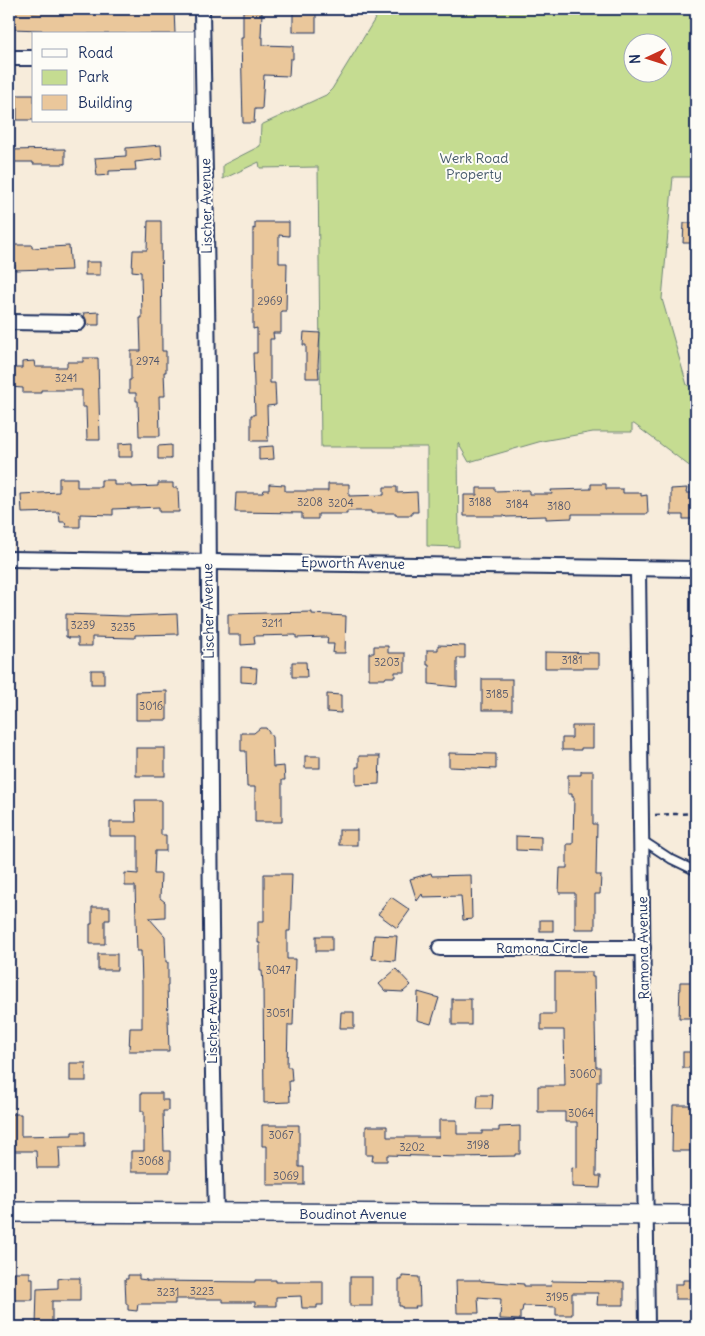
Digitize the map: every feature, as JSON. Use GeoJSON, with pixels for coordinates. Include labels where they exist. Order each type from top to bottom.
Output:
{"type":"FeatureCollection","features":[{"type":"Feature","properties":{"kind":"street","name":"Lischer Avenue"},"geometry":{"type":"LineString","coordinates":[[202,9],[198,58],[207,233],[212,1054],[216,1214]]}},
{"type":"Feature","properties":{"kind":"street"},"geometry":{"type":"LineString","coordinates":[[9,58],[32,58]]}},
{"type":"Feature","properties":{"kind":"street"},"geometry":{"type":"LineString","coordinates":[[9,322],[78,323]]}},
{"type":"Feature","properties":{"kind":"street","name":"Epworth Avenue"},"geometry":{"type":"LineString","coordinates":[[9,559],[696,569]]}},
{"type":"Feature","properties":{"kind":"street","name":"Ramona Avenue"},"geometry":{"type":"LineString","coordinates":[[638,569],[647,1327]]}},
{"type":"Feature","properties":{"kind":"street","name":"Ramona Circle"},"geometry":{"type":"LineString","coordinates":[[440,948],[643,948]]}},
{"type":"Feature","properties":{"kind":"street","name":"Boudinot Avenue"},"geometry":{"type":"LineString","coordinates":[[9,1212],[646,1214],[696,1216]]}},
{"type":"Feature","properties":{"kind":"lane"},"geometry":{"type":"LineString","coordinates":[[642,840],[671,859],[696,871]]}},
{"type":"Feature","properties":{"kind":"path"},"geometry":{"type":"LineString","coordinates":[[642,815],[696,813]]}},
{"type":"Feature","properties":{"kind":"green space","name":"Werk Road Property"},"geometry":{"type":"Polygon","coordinates":[[[381,9],[696,9],[696,177],[673,177],[662,299],[687,385],[696,388],[696,468],[692,468],[634,424],[632,424],[632,432],[593,432],[542,441],[469,462],[458,443],[459,547],[427,546],[427,447],[321,447],[318,167],[260,168],[259,162],[223,179],[223,165],[260,146],[261,125],[326,95],[332,89],[381,9]]]}},
{"type":"Feature","properties":{"kind":"building"},"geometry":{"type":"Polygon","coordinates":[[[11,9],[32,9],[32,12],[72,9],[174,9],[175,32],[42,32],[42,30],[11,29],[11,9]]]}},
{"type":"Feature","properties":{"kind":"building"},"geometry":{"type":"Polygon","coordinates":[[[293,9],[316,9],[316,32],[293,32],[293,9]]]}},
{"type":"Feature","properties":{"kind":"building"},"geometry":{"type":"Polygon","coordinates":[[[243,11],[262,12],[261,37],[263,37],[263,45],[293,46],[293,59],[290,59],[289,76],[264,75],[262,109],[255,109],[254,123],[243,123],[241,38],[243,38],[243,11]]]}},
{"type":"Feature","properties":{"kind":"building"},"geometry":{"type":"Polygon","coordinates":[[[17,95],[32,95],[32,120],[17,120],[17,95]]]}},
{"type":"Feature","properties":{"kind":"building"},"geometry":{"type":"Polygon","coordinates":[[[161,145],[162,159],[135,162],[136,170],[109,171],[109,175],[97,176],[95,158],[126,156],[126,148],[161,145]]]}},
{"type":"Feature","properties":{"kind":"building"},"geometry":{"type":"Polygon","coordinates":[[[65,149],[65,164],[9,162],[9,150],[65,149]]]}},
{"type":"Feature","properties":{"kind":"building"},"geometry":{"type":"Polygon","coordinates":[[[148,221],[161,221],[162,351],[166,351],[166,372],[164,372],[165,396],[159,396],[160,436],[139,436],[138,401],[136,401],[136,393],[129,393],[131,351],[141,351],[140,318],[142,318],[141,272],[132,271],[133,250],[147,250],[148,221]]]}},
{"type":"Feature","properties":{"kind":"building"},"geometry":{"type":"Polygon","coordinates":[[[255,222],[289,222],[289,236],[279,235],[279,263],[287,263],[286,311],[281,311],[281,333],[273,333],[274,339],[270,339],[270,383],[275,383],[276,405],[267,406],[268,441],[251,441],[251,415],[255,415],[253,353],[257,353],[257,328],[253,329],[253,228],[255,229],[255,222]]]}},
{"type":"Feature","properties":{"kind":"building"},"geometry":{"type":"Polygon","coordinates":[[[684,223],[696,223],[696,243],[683,243],[684,223]]]}},
{"type":"Feature","properties":{"kind":"building"},"geometry":{"type":"Polygon","coordinates":[[[9,245],[32,245],[32,248],[69,246],[71,270],[15,270],[15,265],[9,265],[9,245]]]}},
{"type":"Feature","properties":{"kind":"building"},"geometry":{"type":"Polygon","coordinates":[[[85,262],[100,262],[100,275],[85,275],[85,262]]]}},
{"type":"Feature","properties":{"kind":"building"},"geometry":{"type":"Polygon","coordinates":[[[99,312],[99,325],[86,325],[83,313],[99,312]]]}},
{"type":"Feature","properties":{"kind":"building"},"geometry":{"type":"Polygon","coordinates":[[[304,332],[320,333],[319,378],[306,378],[306,345],[303,345],[304,332]]]}},
{"type":"Feature","properties":{"kind":"building"},"geometry":{"type":"Polygon","coordinates":[[[83,358],[98,358],[100,440],[87,440],[86,407],[82,407],[82,390],[41,390],[41,393],[23,393],[23,388],[9,387],[9,368],[22,368],[22,362],[34,361],[35,367],[67,367],[67,362],[83,362],[83,358]]]}},
{"type":"Feature","properties":{"kind":"building"},"geometry":{"type":"Polygon","coordinates":[[[132,443],[132,457],[118,457],[118,444],[132,443]]]}},
{"type":"Feature","properties":{"kind":"building"},"geometry":{"type":"Polygon","coordinates":[[[171,445],[171,459],[158,459],[158,446],[171,445]]]}},
{"type":"Feature","properties":{"kind":"building"},"geometry":{"type":"Polygon","coordinates":[[[273,446],[274,459],[259,460],[259,447],[273,446]]]}},
{"type":"Feature","properties":{"kind":"building"},"geometry":{"type":"Polygon","coordinates":[[[59,478],[77,478],[77,487],[101,487],[101,480],[114,480],[114,485],[132,485],[132,487],[158,486],[158,483],[173,483],[173,488],[178,488],[179,512],[159,512],[159,507],[113,509],[113,515],[80,514],[80,527],[66,527],[65,522],[60,522],[59,512],[22,513],[21,494],[59,492],[59,478]]]}},
{"type":"Feature","properties":{"kind":"building"},"geometry":{"type":"Polygon","coordinates":[[[269,484],[285,485],[285,491],[328,491],[328,484],[349,484],[349,496],[384,495],[384,487],[397,487],[397,493],[417,492],[418,512],[412,512],[412,515],[396,515],[396,513],[347,511],[347,514],[318,514],[318,519],[302,519],[302,513],[235,512],[236,493],[263,493],[264,490],[269,490],[269,484]]]}},
{"type":"Feature","properties":{"kind":"building"},"geometry":{"type":"Polygon","coordinates":[[[591,484],[606,484],[606,489],[623,489],[623,493],[647,495],[648,514],[572,514],[572,518],[546,519],[546,516],[464,516],[464,495],[477,495],[477,488],[495,488],[495,491],[529,490],[529,494],[552,494],[551,490],[591,489],[591,484]]]}},
{"type":"Feature","properties":{"kind":"building"},"geometry":{"type":"Polygon","coordinates":[[[687,488],[686,493],[696,493],[696,519],[683,519],[683,515],[671,515],[671,489],[687,488]]]}},
{"type":"Feature","properties":{"kind":"building"},"geometry":{"type":"Polygon","coordinates":[[[312,612],[312,614],[346,616],[345,653],[333,653],[334,644],[327,644],[328,638],[326,637],[296,638],[296,635],[254,636],[255,644],[241,645],[241,635],[228,635],[228,614],[312,612]]]}},
{"type":"Feature","properties":{"kind":"building"},"geometry":{"type":"Polygon","coordinates":[[[66,614],[125,616],[177,614],[178,634],[135,635],[135,638],[92,637],[92,646],[78,646],[78,638],[66,637],[66,614]]]}},
{"type":"Feature","properties":{"kind":"building"},"geometry":{"type":"Polygon","coordinates":[[[438,645],[465,646],[465,658],[457,658],[457,687],[429,684],[427,650],[438,650],[438,645]]]}},
{"type":"Feature","properties":{"kind":"building"},"geometry":{"type":"Polygon","coordinates":[[[374,646],[388,646],[388,653],[405,653],[405,672],[395,672],[395,677],[386,677],[385,679],[369,679],[369,653],[374,653],[374,646]]]}},
{"type":"Feature","properties":{"kind":"building"},"geometry":{"type":"Polygon","coordinates":[[[545,652],[599,653],[599,668],[545,668],[545,652]]]}},
{"type":"Feature","properties":{"kind":"building"},"geometry":{"type":"Polygon","coordinates":[[[292,662],[306,662],[307,677],[292,677],[292,662]]]}},
{"type":"Feature","properties":{"kind":"building"},"geometry":{"type":"Polygon","coordinates":[[[241,667],[257,668],[256,683],[241,682],[241,667]]]}},
{"type":"Feature","properties":{"kind":"building"},"geometry":{"type":"Polygon","coordinates":[[[91,670],[104,670],[104,684],[91,684],[91,670]]]}},
{"type":"Feature","properties":{"kind":"building"},"geometry":{"type":"Polygon","coordinates":[[[482,679],[512,679],[512,710],[482,710],[482,679]]]}},
{"type":"Feature","properties":{"kind":"building"},"geometry":{"type":"Polygon","coordinates":[[[167,691],[167,720],[136,720],[136,692],[167,691]]]}},
{"type":"Feature","properties":{"kind":"building"},"geometry":{"type":"Polygon","coordinates":[[[327,694],[341,695],[341,713],[327,712],[327,694]]]}},
{"type":"Feature","properties":{"kind":"building"},"geometry":{"type":"Polygon","coordinates":[[[572,726],[593,726],[593,748],[562,750],[562,738],[572,738],[572,726]]]}},
{"type":"Feature","properties":{"kind":"building"},"geometry":{"type":"Polygon","coordinates":[[[260,728],[266,728],[272,737],[273,767],[284,766],[282,822],[255,822],[255,787],[247,787],[246,751],[241,751],[241,733],[254,733],[260,728]]]}},
{"type":"Feature","properties":{"kind":"building"},"geometry":{"type":"Polygon","coordinates":[[[136,748],[165,748],[165,776],[136,776],[136,748]]]}},
{"type":"Feature","properties":{"kind":"building"},"geometry":{"type":"Polygon","coordinates":[[[449,753],[496,754],[496,769],[449,767],[449,753]]]}},
{"type":"Feature","properties":{"kind":"building"},"geometry":{"type":"Polygon","coordinates":[[[305,756],[320,756],[320,768],[305,768],[305,756]]]}},
{"type":"Feature","properties":{"kind":"building"},"geometry":{"type":"Polygon","coordinates":[[[359,756],[380,756],[379,784],[356,785],[356,767],[359,767],[359,756]]]}},
{"type":"Feature","properties":{"kind":"building"},"geometry":{"type":"Polygon","coordinates":[[[581,771],[593,771],[593,824],[597,824],[596,875],[601,875],[600,894],[595,894],[595,929],[575,929],[575,893],[559,893],[560,868],[567,868],[567,844],[573,844],[574,797],[572,797],[572,794],[568,794],[568,775],[581,775],[581,771]]]}},
{"type":"Feature","properties":{"kind":"building"},"geometry":{"type":"Polygon","coordinates":[[[135,800],[161,800],[161,835],[166,835],[166,851],[155,851],[154,874],[161,874],[160,898],[165,902],[165,917],[149,918],[165,936],[166,962],[168,962],[169,1051],[129,1051],[130,1028],[142,1028],[141,951],[137,951],[135,886],[125,886],[125,873],[138,874],[138,836],[110,836],[110,822],[136,822],[135,800]]]}},
{"type":"Feature","properties":{"kind":"building"},"geometry":{"type":"Polygon","coordinates":[[[339,830],[357,830],[357,845],[339,845],[339,830]]]}},
{"type":"Feature","properties":{"kind":"building"},"geometry":{"type":"Polygon","coordinates":[[[516,836],[541,837],[541,851],[516,850],[516,836]]]}},
{"type":"Feature","properties":{"kind":"building"},"geometry":{"type":"Polygon","coordinates":[[[431,873],[432,876],[471,875],[472,919],[463,920],[461,896],[423,897],[422,894],[417,901],[410,879],[431,873]]]}},
{"type":"Feature","properties":{"kind":"building"},"geometry":{"type":"Polygon","coordinates":[[[264,874],[292,874],[290,931],[287,931],[287,959],[295,959],[293,1025],[288,1025],[287,1067],[291,1067],[292,1081],[289,1081],[290,1102],[264,1103],[263,984],[262,971],[260,971],[258,921],[264,921],[264,874]]]}},
{"type":"Feature","properties":{"kind":"building"},"geometry":{"type":"Polygon","coordinates":[[[391,897],[410,910],[397,928],[378,914],[391,897]]]}},
{"type":"Feature","properties":{"kind":"building"},"geometry":{"type":"Polygon","coordinates":[[[92,907],[110,907],[110,920],[105,920],[105,944],[90,944],[92,907]]]}},
{"type":"Feature","properties":{"kind":"building"},"geometry":{"type":"Polygon","coordinates":[[[540,920],[553,920],[553,931],[540,931],[540,920]]]}},
{"type":"Feature","properties":{"kind":"building"},"geometry":{"type":"Polygon","coordinates":[[[374,935],[397,936],[395,961],[372,959],[374,935]]]}},
{"type":"Feature","properties":{"kind":"building"},"geometry":{"type":"Polygon","coordinates":[[[316,936],[332,936],[332,951],[316,951],[316,936]]]}},
{"type":"Feature","properties":{"kind":"building"},"geometry":{"type":"Polygon","coordinates":[[[98,954],[117,954],[117,970],[98,970],[98,954]]]}},
{"type":"Feature","properties":{"kind":"building"},"geometry":{"type":"Polygon","coordinates":[[[396,969],[411,985],[403,992],[385,991],[379,984],[396,969]]]}},
{"type":"Feature","properties":{"kind":"building"},"geometry":{"type":"Polygon","coordinates":[[[555,972],[592,972],[592,977],[594,977],[596,1067],[600,1067],[600,1081],[597,1081],[596,1176],[601,1176],[600,1188],[572,1187],[572,1167],[577,1168],[577,1122],[565,1122],[565,1112],[538,1112],[538,1086],[565,1086],[564,1030],[541,1030],[541,1014],[555,1014],[555,972]]]}},
{"type":"Feature","properties":{"kind":"building"},"geometry":{"type":"Polygon","coordinates":[[[680,982],[696,982],[696,1018],[679,1018],[680,982]]]}},
{"type":"Feature","properties":{"kind":"building"},"geometry":{"type":"Polygon","coordinates":[[[418,992],[439,998],[431,1024],[417,1020],[418,992]]]}},
{"type":"Feature","properties":{"kind":"building"},"geometry":{"type":"Polygon","coordinates":[[[452,999],[471,999],[471,1025],[452,1025],[452,999]]]}},
{"type":"Feature","properties":{"kind":"building"},"geometry":{"type":"Polygon","coordinates":[[[341,1012],[354,1012],[354,1028],[340,1028],[341,1012]]]}},
{"type":"Feature","properties":{"kind":"building"},"geometry":{"type":"Polygon","coordinates":[[[683,1052],[696,1052],[696,1068],[683,1068],[683,1052]]]}},
{"type":"Feature","properties":{"kind":"building"},"geometry":{"type":"Polygon","coordinates":[[[70,1063],[86,1063],[86,1081],[70,1081],[70,1063]]]}},
{"type":"Feature","properties":{"kind":"building"},"geometry":{"type":"Polygon","coordinates":[[[141,1093],[162,1093],[162,1100],[168,1100],[168,1111],[163,1111],[164,1151],[170,1151],[170,1172],[131,1172],[131,1151],[144,1151],[144,1111],[141,1111],[141,1093]]]}},
{"type":"Feature","properties":{"kind":"building"},"geometry":{"type":"Polygon","coordinates":[[[478,1095],[493,1095],[492,1109],[477,1109],[478,1095]]]}},
{"type":"Feature","properties":{"kind":"building"},"geometry":{"type":"Polygon","coordinates":[[[673,1105],[696,1105],[696,1140],[693,1140],[693,1151],[672,1151],[673,1105]]]}},
{"type":"Feature","properties":{"kind":"building"},"geometry":{"type":"Polygon","coordinates":[[[9,1114],[21,1114],[21,1136],[72,1135],[72,1132],[85,1132],[85,1147],[59,1147],[60,1168],[37,1168],[36,1151],[9,1151],[9,1114]]]}},
{"type":"Feature","properties":{"kind":"building"},"geometry":{"type":"Polygon","coordinates":[[[439,1120],[457,1120],[457,1134],[482,1134],[482,1131],[499,1131],[499,1127],[520,1126],[520,1154],[515,1154],[515,1156],[457,1157],[387,1155],[387,1161],[372,1161],[373,1155],[366,1155],[366,1126],[387,1126],[387,1137],[439,1137],[439,1120]]]}},
{"type":"Feature","properties":{"kind":"building"},"geometry":{"type":"Polygon","coordinates":[[[262,1125],[299,1125],[299,1167],[304,1167],[304,1185],[267,1185],[267,1146],[262,1146],[262,1125]]]}},
{"type":"Feature","properties":{"kind":"building"},"geometry":{"type":"Polygon","coordinates":[[[12,1272],[30,1272],[30,1278],[33,1278],[33,1300],[9,1300],[9,1278],[12,1278],[12,1272]]]}},
{"type":"Feature","properties":{"kind":"building"},"geometry":{"type":"Polygon","coordinates":[[[128,1275],[139,1275],[139,1279],[147,1281],[323,1281],[323,1305],[317,1305],[317,1308],[302,1308],[301,1296],[276,1297],[276,1306],[255,1306],[255,1302],[223,1302],[223,1299],[175,1299],[175,1304],[138,1304],[137,1311],[128,1310],[125,1279],[128,1279],[128,1275]]]}},
{"type":"Feature","properties":{"kind":"building"},"geometry":{"type":"Polygon","coordinates":[[[402,1276],[419,1277],[420,1306],[415,1306],[416,1308],[402,1308],[402,1306],[399,1306],[399,1280],[402,1280],[402,1276]]]}},
{"type":"Feature","properties":{"kind":"building"},"geometry":{"type":"Polygon","coordinates":[[[350,1277],[372,1277],[372,1306],[350,1306],[350,1277]]]}},
{"type":"Feature","properties":{"kind":"building"},"geometry":{"type":"Polygon","coordinates":[[[80,1278],[80,1301],[52,1301],[52,1327],[36,1327],[37,1289],[58,1288],[58,1279],[80,1278]]]}},
{"type":"Feature","properties":{"kind":"building"},"geometry":{"type":"Polygon","coordinates":[[[456,1280],[481,1280],[524,1284],[524,1286],[551,1286],[552,1281],[624,1282],[624,1305],[597,1305],[598,1293],[572,1293],[572,1315],[556,1315],[556,1307],[523,1306],[520,1312],[520,1320],[500,1319],[501,1299],[478,1297],[479,1313],[457,1313],[456,1280]]]}},
{"type":"Feature","properties":{"kind":"building"},"geometry":{"type":"Polygon","coordinates":[[[683,1280],[696,1280],[696,1299],[675,1299],[675,1284],[683,1284],[683,1280]]]}}]}
